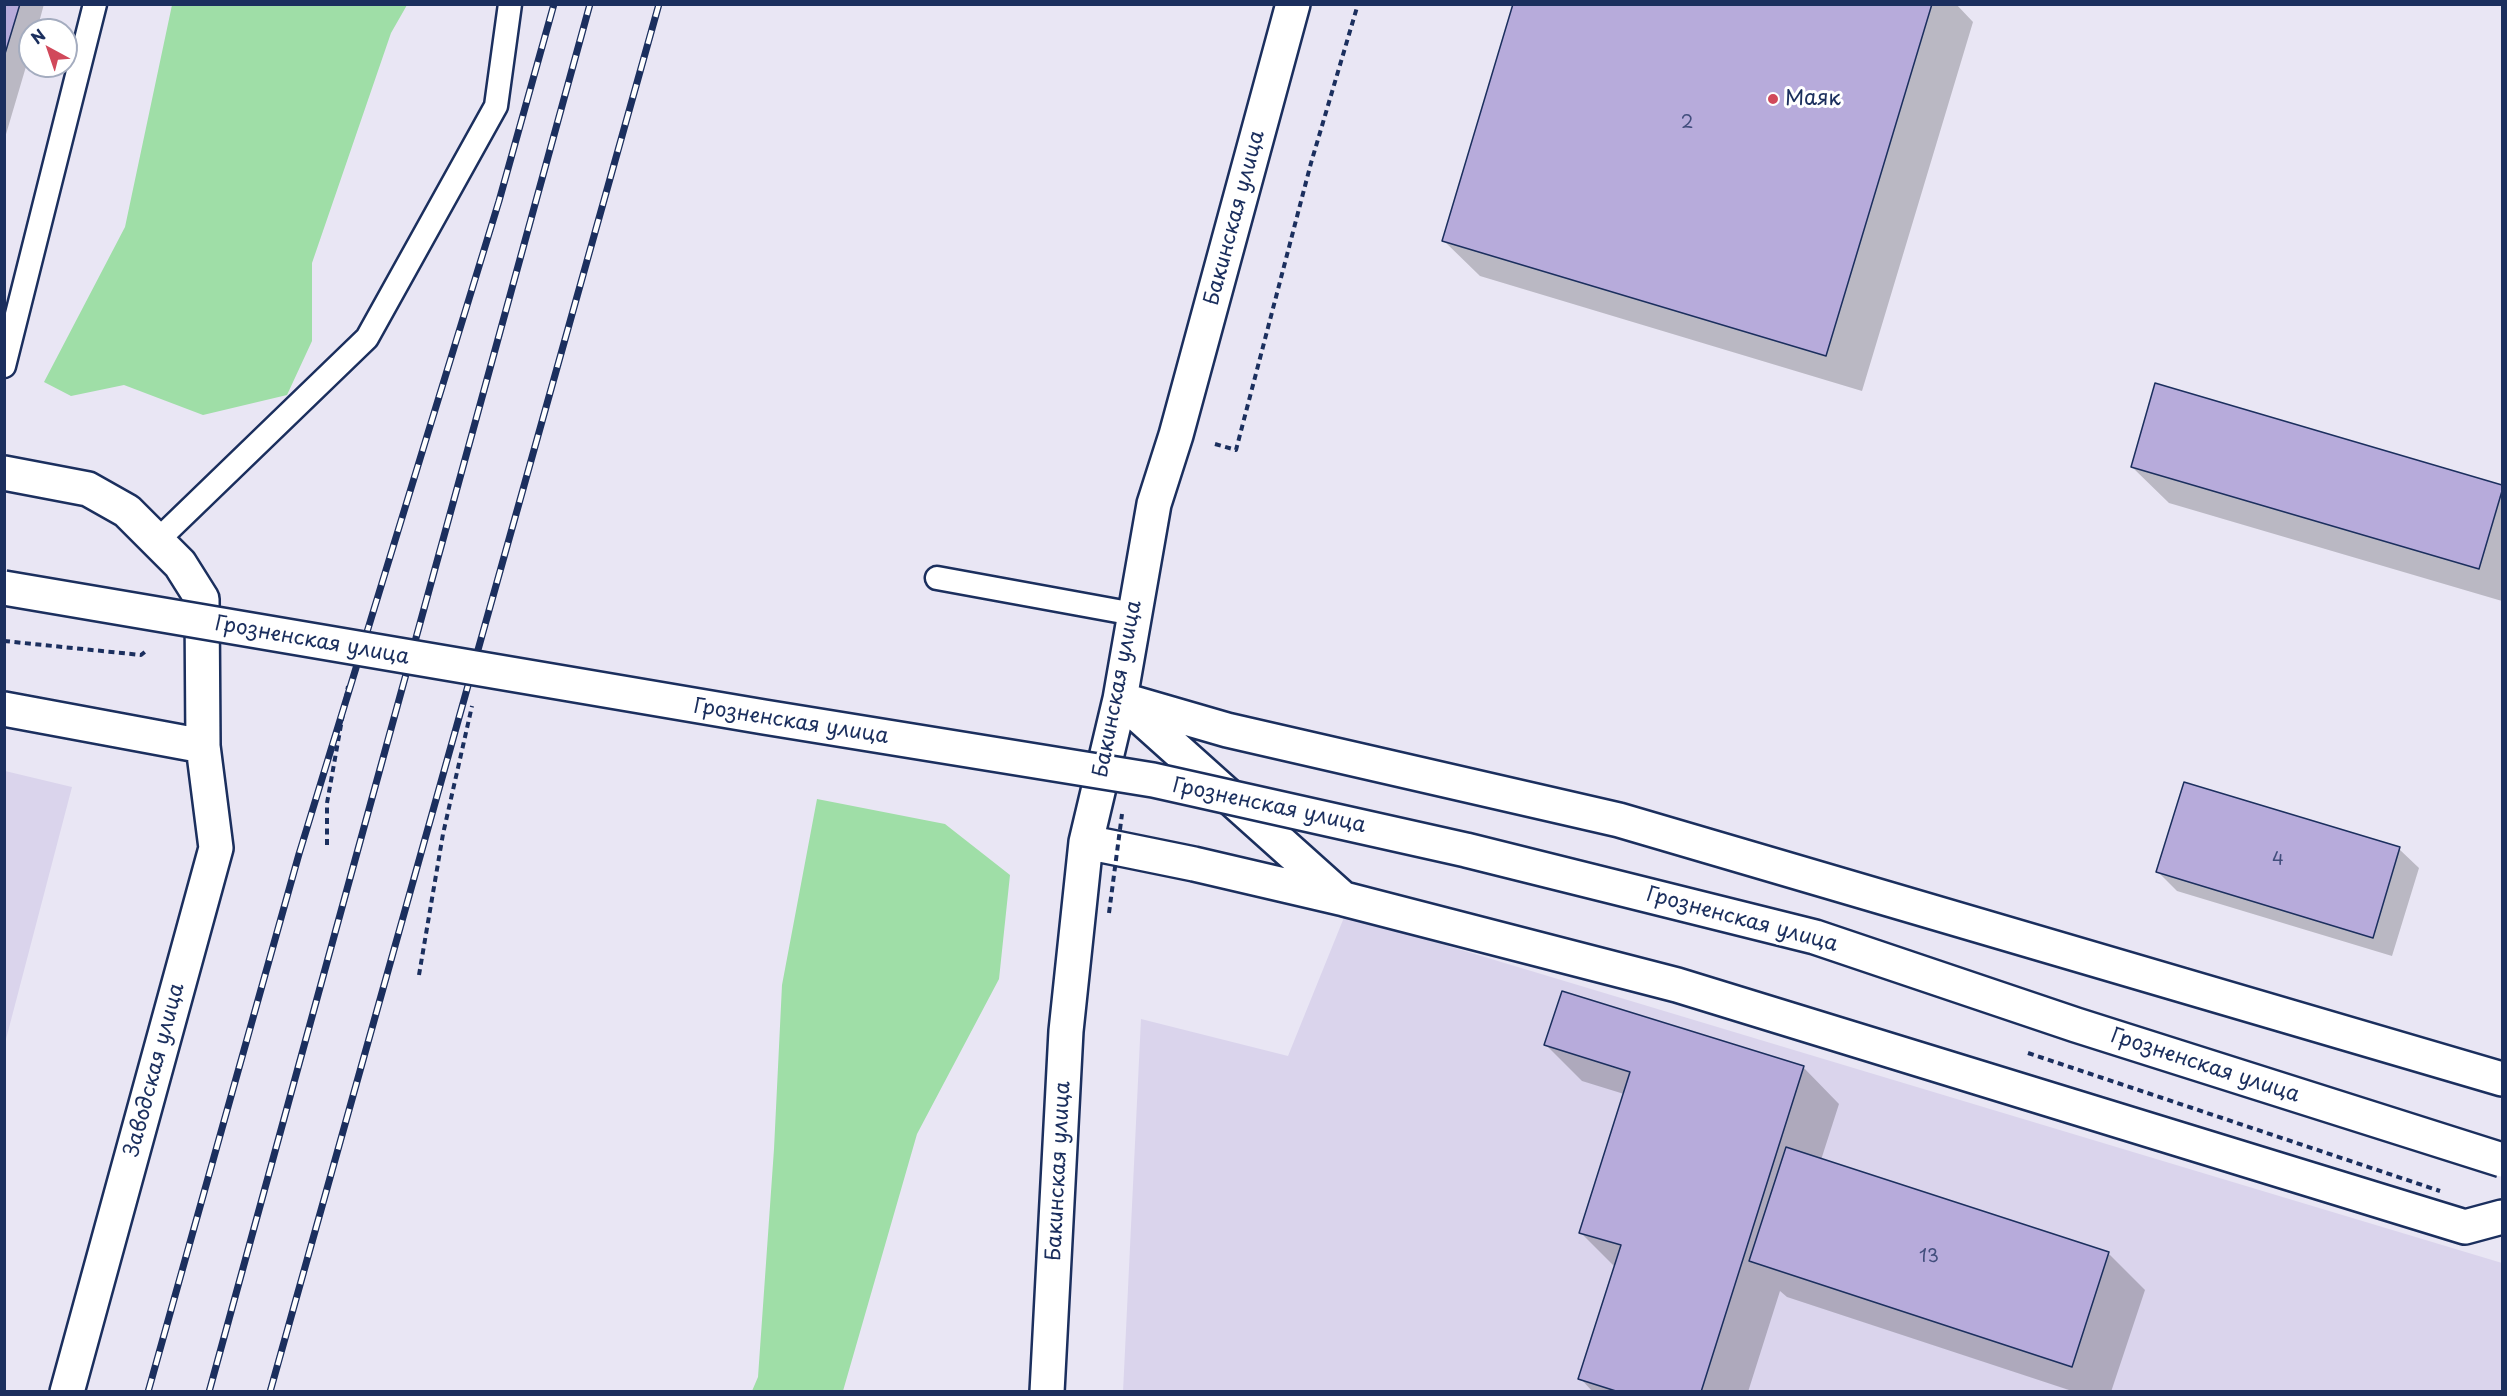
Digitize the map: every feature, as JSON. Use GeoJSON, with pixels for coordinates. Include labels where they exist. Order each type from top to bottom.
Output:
{"type":"FeatureCollection","features":[{"type":"Feature","properties":{"kind":"main road","name":"Бакинская улица"},"geometry":{"type":"LineString","coordinates":[[1047,1392],[1066,1031],[1086,842],[1120,699],[1154,504],[1179,424],[1293,4]]}},
{"type":"Feature","properties":{"kind":"main road","name":"Заводская улица"},"geometry":{"type":"LineString","coordinates":[[4,473],[88,489],[127,511],[180,564],[202,599],[203,746],[216,848],[67,1392]]}},
{"type":"Feature","properties":{"kind":"main road","name":"Грозненская улица"},"geometry":{"type":"LineString","coordinates":[[4,588],[741,714],[1153,780],[1466,850],[1815,937],[2076,1025],[2502,1160]]}},
{"type":"Feature","properties":{"kind":"main road"},"geometry":{"type":"LineString","coordinates":[[1120,699],[1344,899]]}},
{"type":"Feature","properties":{"kind":"main road"},"geometry":{"type":"LineString","coordinates":[[1120,699],[1227,730],[1619,820],[2502,1079]]}},
{"type":"Feature","properties":{"kind":"main road"},"geometry":{"type":"LineString","coordinates":[[4,709],[203,746]]}},
{"type":"Feature","properties":{"kind":"main road"},"geometry":{"type":"LineString","coordinates":[[1086,842],[1194,864],[1344,899],[1677,985],[2465,1227],[2502,1217]]}},
{"type":"Feature","properties":{"kind":"lane"},"geometry":{"type":"LineString","coordinates":[[4,366],[95,4]]}},
{"type":"Feature","properties":{"kind":"lane"},"geometry":{"type":"LineString","coordinates":[[158,540],[367,338],[496,106],[510,4]]}},
{"type":"Feature","properties":{"kind":"lane"},"geometry":{"type":"LineString","coordinates":[[937,578],[1134,614]]}},
{"type":"Feature","properties":{"kind":"path"},"geometry":{"type":"LineString","coordinates":[[1204,441],[1236,450],[1311,163],[1358,4]]}},
{"type":"Feature","properties":{"kind":"path"},"geometry":{"type":"LineString","coordinates":[[4,641],[141,655],[155,645]]}},
{"type":"Feature","properties":{"kind":"path"},"geometry":{"type":"LineString","coordinates":[[327,845],[327,803],[349,677]]}},
{"type":"Feature","properties":{"kind":"path"},"geometry":{"type":"LineString","coordinates":[[419,975],[443,834],[474,697]]}},
{"type":"Feature","properties":{"kind":"path"},"geometry":{"type":"LineString","coordinates":[[1109,913],[1123,807]]}},
{"type":"Feature","properties":{"kind":"path"},"geometry":{"type":"LineString","coordinates":[[2018,1050],[2440,1191]]}},
{"type":"Feature","properties":{"kind":"shaded area"},"geometry":{"type":"Polygon","coordinates":[[[4,771],[72,787],[5,1043],[4,771]]]}},
{"type":"Feature","properties":{"kind":"shaded area"},"geometry":{"type":"Polygon","coordinates":[[[1345,915],[2502,1263],[2502,1391],[1123,1392],[1141,1019],[1288,1056],[1345,915]]]}},
{"type":"Feature","properties":{"kind":"green space"},"geometry":{"type":"Polygon","coordinates":[[[172,5],[407,5],[391,33],[312,263],[312,341],[287,395],[203,415],[124,385],[71,396],[44,382],[125,227],[172,5]]]}},
{"type":"Feature","properties":{"kind":"green space"},"geometry":{"type":"Polygon","coordinates":[[[817,799],[945,824],[1010,875],[999,979],[917,1134],[843,1391],[752,1391],[758,1377],[774,1149],[782,985],[817,799]]]}},
{"type":"Feature","properties":{"kind":"building"},"geometry":{"type":"Polygon","coordinates":[[[4,4],[20,4],[4,57],[4,4]]]}},
{"type":"Feature","properties":{"kind":"building"},"geometry":{"type":"Polygon","coordinates":[[[1513,4],[1932,4],[1826,356],[1442,241],[1513,4]]]}},
{"type":"Feature","properties":{"kind":"building"},"geometry":{"type":"Polygon","coordinates":[[[2155,383],[2502,485],[2479,569],[2131,467],[2155,383]]]}},
{"type":"Feature","properties":{"kind":"building"},"geometry":{"type":"Polygon","coordinates":[[[2184,782],[2400,847],[2373,938],[2156,872],[2184,782]]]}},
{"type":"Feature","properties":{"kind":"building"},"geometry":{"type":"Polygon","coordinates":[[[1562,991],[1804,1066],[1701,1392],[1619,1392],[1578,1379],[1621,1245],[1579,1233],[1630,1072],[1544,1045],[1562,991]]]}},
{"type":"Feature","properties":{"kind":"building"},"geometry":{"type":"Polygon","coordinates":[[[1786,1147],[2109,1252],[2072,1367],[1749,1261],[1786,1147]]]}},
{"type":"Feature","properties":{"kind":"railway"},"geometry":{"type":"LineString","coordinates":[[148,1392],[299,854],[499,201],[554,4]]}},
{"type":"Feature","properties":{"kind":"railway"},"geometry":{"type":"LineString","coordinates":[[209,1392],[590,4]]}},
{"type":"Feature","properties":{"kind":"railway"},"geometry":{"type":"LineString","coordinates":[[270,1392],[659,4]]}},
{"type":"Feature","properties":{"kind":"place","name":"Маяк"},"geometry":{"type":"Point","coordinates":[1773,99]}}]}
